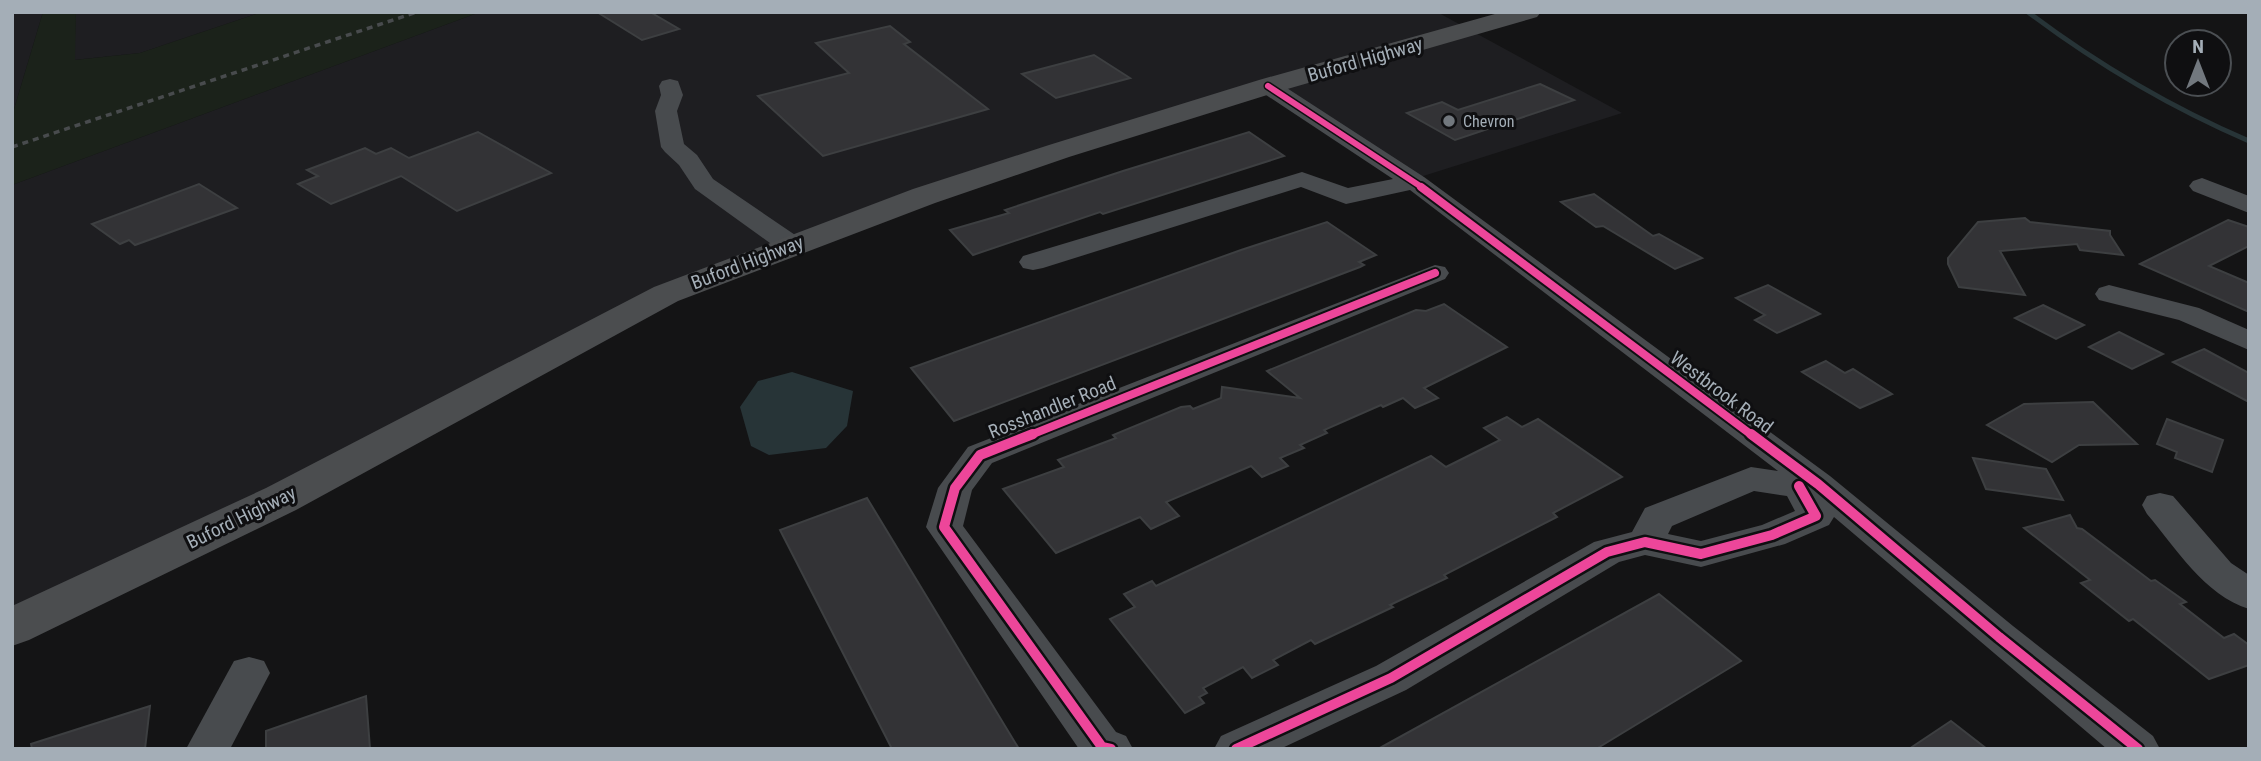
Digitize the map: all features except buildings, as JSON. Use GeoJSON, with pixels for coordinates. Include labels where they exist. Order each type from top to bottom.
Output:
{"type":"FeatureCollection","features":[{"type":"Feature","properties":{"kind":"main road","name":"Buford Highway"},"geometry":{"type":"LineString","coordinates":[[12,627],[281,499],[666,293],[791,245],[1047,155],[1268,86],[1529,12]]}},
{"type":"Feature","properties":{"kind":"street"},"geometry":{"type":"LineString","coordinates":[[670,86],[672,95],[666,111],[673,147],[688,160],[704,184],[791,245]]}},
{"type":"Feature","properties":{"kind":"street","name":"Westbrook Road"},"geometry":{"type":"LineString","coordinates":[[1268,86],[1415,183],[1809,485],[2138,749]]}},
{"type":"Feature","properties":{"kind":"street"},"geometry":{"type":"LineString","coordinates":[[1033,262],[1301,179],[1346,196],[1415,183]]}},
{"type":"Feature","properties":{"kind":"street"},"geometry":{"type":"LineString","coordinates":[[2202,186],[2249,205]]}},
{"type":"Feature","properties":{"kind":"street","name":"Rosshandler Road"},"geometry":{"type":"LineString","coordinates":[[1111,749],[1102,747],[944,527],[955,488],[980,455],[1435,273]]}},
{"type":"Feature","properties":{"kind":"street"},"geometry":{"type":"LineString","coordinates":[[2109,294],[2189,314],[2249,341]]}},
{"type":"Feature","properties":{"kind":"street"},"geometry":{"type":"LineString","coordinates":[[1236,749],[1391,678],[1607,552],[1645,542],[1701,554],[1772,535],[1816,516],[1809,485],[1751,479],[1658,517],[1645,542]]}},
{"type":"Feature","properties":{"kind":"street"},"geometry":{"type":"LineString","coordinates":[[2160,505],[2218,573],[2249,595]]}},
{"type":"Feature","properties":{"kind":"street"},"geometry":{"type":"LineString","coordinates":[[208,749],[249,673]]}},
{"type":"Feature","properties":{"kind":"shaded area"},"geometry":{"type":"Polygon","coordinates":[[[12,12],[43,12],[12,116],[12,12]]]}},
{"type":"Feature","properties":{"kind":"shaded area"},"geometry":{"type":"Polygon","coordinates":[[[43,12],[76,12],[75,60],[140,53],[262,12],[480,12],[12,185],[12,116],[43,12]]]}},
{"type":"Feature","properties":{"kind":"shaded area"},"geometry":{"type":"Polygon","coordinates":[[[76,12],[262,12],[140,53],[74,60],[76,12]]]}},
{"type":"Feature","properties":{"kind":"shaded area"},"geometry":{"type":"Polygon","coordinates":[[[480,12],[1437,12],[1622,113],[1417,178],[1271,81],[807,238],[12,625],[12,185],[480,12]]]}},
{"type":"Feature","properties":{"kind":"shaded area"},"geometry":{"type":"Polygon","coordinates":[[[792,372],[853,391],[847,426],[826,448],[769,455],[751,446],[740,407],[758,381],[792,372]]]}},
{"type":"Feature","properties":{"kind":"waterway"},"geometry":{"type":"LineString","coordinates":[[2028,12],[2135,83],[2191,114],[2249,141]]}},
{"type":"Feature","properties":{"kind":"railway"},"geometry":{"type":"LineString","coordinates":[[12,147],[417,12]]}},
{"type":"Feature","properties":{"kind":"cycle path"},"geometry":{"type":"LineString","coordinates":[[1268,86],[1415,182],[1818,484],[1999,637],[2138,749]]}},
{"type":"Feature","properties":{"kind":"cycle path"},"geometry":{"type":"LineString","coordinates":[[1111,749],[1102,747],[944,527],[955,488],[980,455],[1435,273]]}},
{"type":"Feature","properties":{"kind":"cycle path"},"geometry":{"type":"LineString","coordinates":[[1236,749],[1391,678],[1607,552],[1645,542],[1701,554],[1772,535],[1816,516],[1799,486]]}},
{"type":"Feature","properties":{"kind":"place","name":"Chevron"},"geometry":{"type":"Point","coordinates":[1449,121]}}]}
